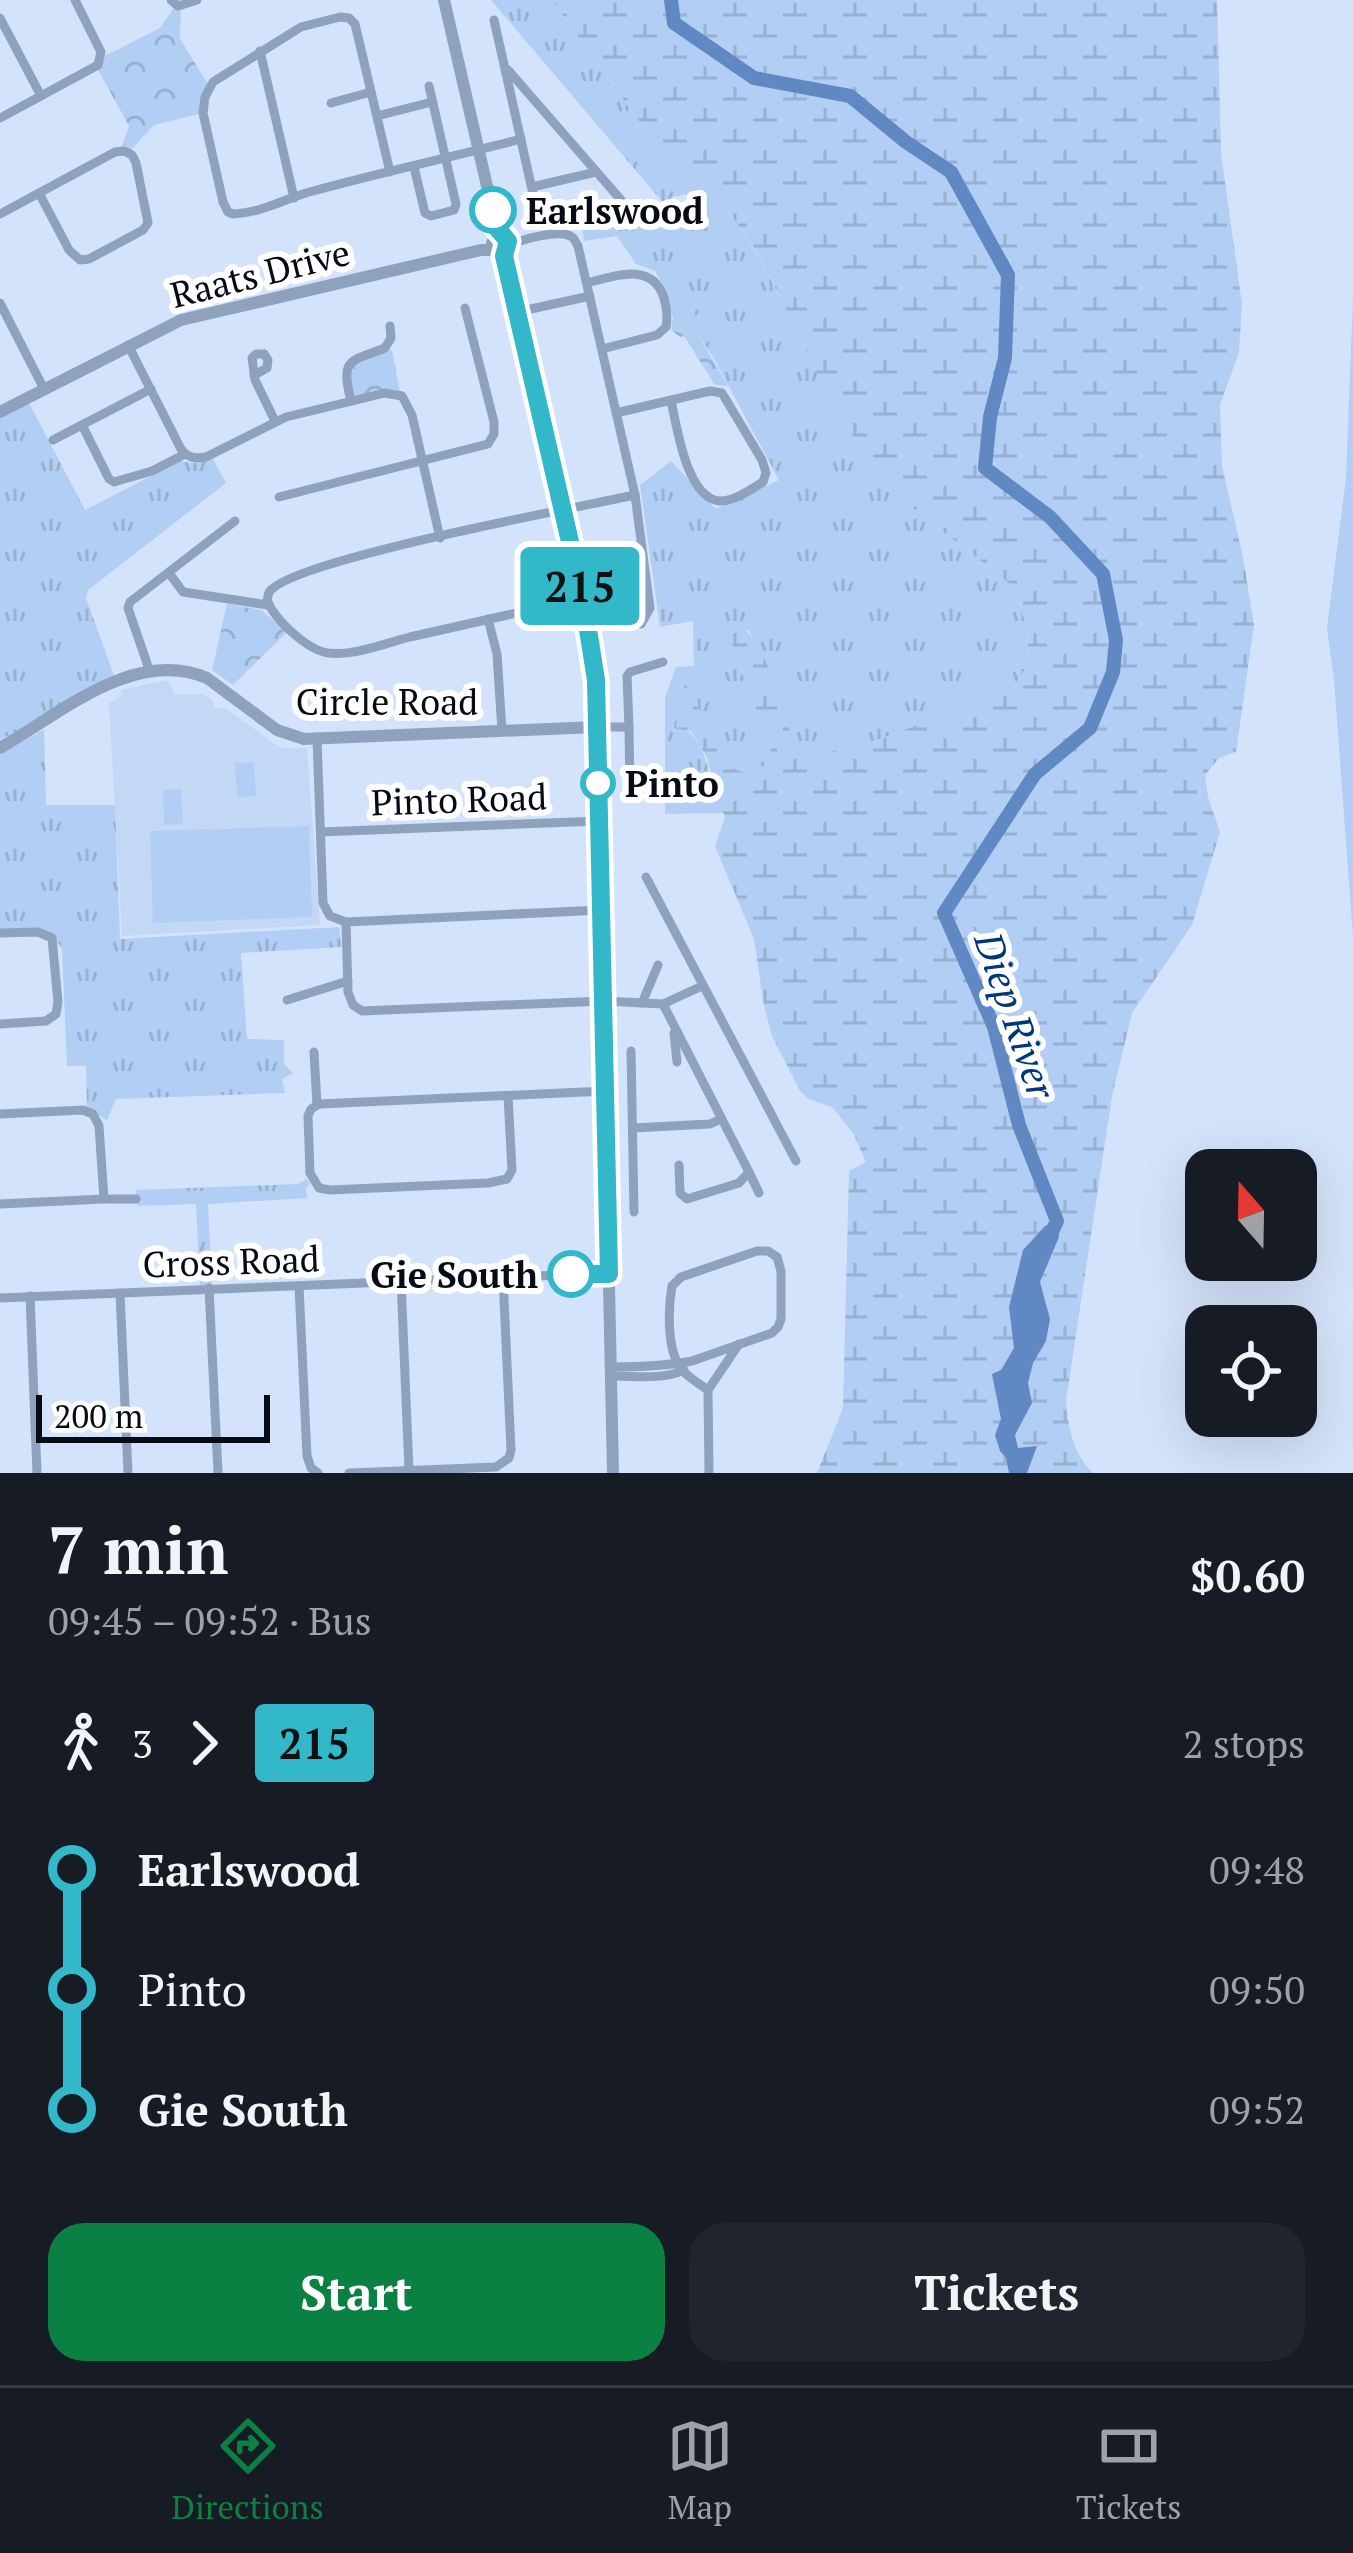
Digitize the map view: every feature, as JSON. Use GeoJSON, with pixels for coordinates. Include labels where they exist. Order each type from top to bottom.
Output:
{"type":"FeatureCollection","features":[{"type":"Feature","properties":{"kind":"street"},"geometry":{"type":"LineString","coordinates":[[0,118],[93,70],[101,58],[75,0]]}},
{"type":"Feature","properties":{"kind":"street"},"geometry":{"type":"LineString","coordinates":[[171,0],[184,7],[197,0]]}},
{"type":"Feature","properties":{"kind":"street"},"geometry":{"type":"LineString","coordinates":[[444,0],[593,654],[613,1473]]}},
{"type":"Feature","properties":{"kind":"street"},"geometry":{"type":"LineString","coordinates":[[0,18],[3,32],[41,96]]}},
{"type":"Feature","properties":{"kind":"street"},"geometry":{"type":"LineString","coordinates":[[390,172],[356,24],[349,18],[301,27],[219,76],[208,90],[203,105],[223,202],[228,212],[240,214],[521,141]]}},
{"type":"Feature","properties":{"kind":"street"},"geometry":{"type":"LineString","coordinates":[[494,20],[538,216]]}},
{"type":"Feature","properties":{"kind":"street"},"geometry":{"type":"LineString","coordinates":[[260,51],[294,198]]}},
{"type":"Feature","properties":{"kind":"street"},"geometry":{"type":"LineString","coordinates":[[505,66],[616,201]]}},
{"type":"Feature","properties":{"kind":"street"},"geometry":{"type":"LineString","coordinates":[[414,166],[425,213],[451,212],[456,204],[429,86]]}},
{"type":"Feature","properties":{"kind":"street"},"geometry":{"type":"LineString","coordinates":[[510,92],[517,86],[528,91]]}},
{"type":"Feature","properties":{"kind":"street"},"geometry":{"type":"LineString","coordinates":[[331,103],[371,92]]}},
{"type":"Feature","properties":{"kind":"street"},"geometry":{"type":"LineString","coordinates":[[377,116],[432,102]]}},
{"type":"Feature","properties":{"kind":"street"},"geometry":{"type":"LineString","coordinates":[[0,214],[115,152],[124,151],[136,163],[148,224],[80,260],[69,250],[39,193]]}},
{"type":"Feature","properties":{"kind":"street"},"geometry":{"type":"LineString","coordinates":[[532,187],[596,172]]}},
{"type":"Feature","properties":{"kind":"street"},"geometry":{"type":"LineString","coordinates":[[500,244],[567,234],[576,242],[635,496],[650,608],[641,624]]}},
{"type":"Feature","properties":{"kind":"street","name":"Raats Drive"},"geometry":{"type":"LineString","coordinates":[[0,412],[195,316],[500,244]]}},
{"type":"Feature","properties":{"kind":"street"},"geometry":{"type":"LineString","coordinates":[[587,283],[631,273],[647,276],[662,292],[668,314],[666,327],[657,335],[602,349]]}},
{"type":"Feature","properties":{"kind":"street"},"geometry":{"type":"LineString","coordinates":[[531,309],[590,296]]}},
{"type":"Feature","properties":{"kind":"street"},"geometry":{"type":"LineString","coordinates":[[0,303],[44,389]]}},
{"type":"Feature","properties":{"kind":"street"},"geometry":{"type":"LineString","coordinates":[[279,496],[488,444],[494,422],[465,308]]}},
{"type":"Feature","properties":{"kind":"street"},"geometry":{"type":"LineString","coordinates":[[351,401],[347,366],[354,358],[386,348],[390,326]]}},
{"type":"Feature","properties":{"kind":"street"},"geometry":{"type":"LineString","coordinates":[[128,345],[185,454],[197,459],[275,421],[385,393],[402,396],[412,415],[440,538]]}},
{"type":"Feature","properties":{"kind":"street"},"geometry":{"type":"LineString","coordinates":[[254,375],[275,421]]}},
{"type":"Feature","properties":{"kind":"street"},"geometry":{"type":"LineString","coordinates":[[53,440],[151,389]]}},
{"type":"Feature","properties":{"kind":"street"},"geometry":{"type":"LineString","coordinates":[[616,413],[710,391],[724,394],[762,460],[763,482],[728,500],[707,496],[688,472],[670,401]]}},
{"type":"Feature","properties":{"kind":"street"},"geometry":{"type":"LineString","coordinates":[[82,425],[112,481],[152,471],[185,454]]}},
{"type":"Feature","properties":{"kind":"street"},"geometry":{"type":"LineString","coordinates":[[268,605],[272,589],[304,572],[371,552],[635,496]]}},
{"type":"Feature","properties":{"kind":"street"},"geometry":{"type":"LineString","coordinates":[[150,672],[130,602],[236,521]]}},
{"type":"Feature","properties":{"kind":"street"},"geometry":{"type":"LineString","coordinates":[[170,573],[184,592],[268,605],[314,648],[330,653],[583,598]]}},
{"type":"Feature","properties":{"kind":"street"},"geometry":{"type":"LineString","coordinates":[[488,619],[497,654],[502,731]]}},
{"type":"Feature","properties":{"kind":"street"},"geometry":{"type":"LineString","coordinates":[[630,791],[628,673],[663,662]]}},
{"type":"Feature","properties":{"kind":"street","name":"Circle Road"},"geometry":{"type":"LineString","coordinates":[[0,748],[116,681],[169,670],[196,673],[212,681],[277,730],[297,738],[597,727]]}},
{"type":"Feature","properties":{"kind":"street"},"geometry":{"type":"LineString","coordinates":[[597,727],[629,727]]}},
{"type":"Feature","properties":{"kind":"street"},"geometry":{"type":"LineString","coordinates":[[317,739],[323,903],[330,916],[346,922],[601,910]]}},
{"type":"Feature","properties":{"kind":"street","name":"Pinto Road"},"geometry":{"type":"LineString","coordinates":[[321,832],[599,820]]}},
{"type":"Feature","properties":{"kind":"street"},"geometry":{"type":"LineString","coordinates":[[646,877],[796,1161]]}},
{"type":"Feature","properties":{"kind":"street"},"geometry":{"type":"LineString","coordinates":[[346,922],[352,1005],[362,1011],[603,1001],[663,1004],[702,986]]}},
{"type":"Feature","properties":{"kind":"street"},"geometry":{"type":"LineString","coordinates":[[0,933],[38,932],[52,938],[58,1002],[56,1014],[46,1021],[0,1024]]}},
{"type":"Feature","properties":{"kind":"street"},"geometry":{"type":"LineString","coordinates":[[642,1003],[658,965]]}},
{"type":"Feature","properties":{"kind":"street"},"geometry":{"type":"LineString","coordinates":[[287,1000],[348,981]]}},
{"type":"Feature","properties":{"kind":"street"},"geometry":{"type":"LineString","coordinates":[[663,1004],[759,1192]]}},
{"type":"Feature","properties":{"kind":"street"},"geometry":{"type":"LineString","coordinates":[[673,1028],[676,1062]]}},
{"type":"Feature","properties":{"kind":"street"},"geometry":{"type":"LineString","coordinates":[[314,1052],[317,1105]]}},
{"type":"Feature","properties":{"kind":"street"},"geometry":{"type":"LineString","coordinates":[[631,1052],[634,1212]]}},
{"type":"Feature","properties":{"kind":"street"},"geometry":{"type":"LineString","coordinates":[[508,1096],[512,1170],[506,1179],[488,1184],[319,1188],[310,1177],[309,1112],[326,1102],[605,1091]]}},
{"type":"Feature","properties":{"kind":"street"},"geometry":{"type":"LineString","coordinates":[[0,1114],[83,1110],[94,1114],[104,1199]]}},
{"type":"Feature","properties":{"kind":"street"},"geometry":{"type":"LineString","coordinates":[[633,1128],[710,1124],[721,1119]]}},
{"type":"Feature","properties":{"kind":"street"},"geometry":{"type":"LineString","coordinates":[[679,1165],[681,1194],[687,1199],[739,1184],[749,1172]]}},
{"type":"Feature","properties":{"kind":"street"},"geometry":{"type":"LineString","coordinates":[[0,1204],[136,1198]]}},
{"type":"Feature","properties":{"kind":"street"},"geometry":{"type":"LineString","coordinates":[[612,1371],[680,1368],[772,1333],[780,1323],[779,1262],[768,1251],[680,1277],[670,1291],[671,1339],[680,1368],[708,1390]]}},
{"type":"Feature","properties":{"kind":"street","name":"Cross Road"},"geometry":{"type":"LineString","coordinates":[[0,1298],[609,1274]]}},
{"type":"Feature","properties":{"kind":"street"},"geometry":{"type":"LineString","coordinates":[[349,1473],[496,1467],[509,1458],[502,1277]]}},
{"type":"Feature","properties":{"kind":"street"},"geometry":{"type":"LineString","coordinates":[[401,1281],[409,1471]]}},
{"type":"Feature","properties":{"kind":"street"},"geometry":{"type":"LineString","coordinates":[[299,1286],[307,1456],[318,1473]]}},
{"type":"Feature","properties":{"kind":"street"},"geometry":{"type":"LineString","coordinates":[[209,1288],[218,1473]]}},
{"type":"Feature","properties":{"kind":"street"},"geometry":{"type":"LineString","coordinates":[[120,1293],[128,1473]]}},
{"type":"Feature","properties":{"kind":"street"},"geometry":{"type":"LineString","coordinates":[[30,1296],[37,1473]]}},
{"type":"Feature","properties":{"kind":"street"},"geometry":{"type":"LineString","coordinates":[[710,1473],[708,1390],[739,1344]]}},
{"type":"Feature","properties":{"kind":"shaded area"},"geometry":{"type":"Polygon","coordinates":[[[167,680],[175,695],[203,694],[213,700],[214,708],[225,708],[281,748],[307,748],[320,925],[122,936],[109,703],[122,695],[121,690],[167,680]]]}},
{"type":"Feature","properties":{"kind":"shaded area"},"geometry":{"type":"Polygon","coordinates":[[[1057,1221],[1059,1237],[1040,1282],[1050,1319],[1046,1341],[1028,1383],[1032,1403],[1015,1435],[1018,1448],[1037,1446],[1027,1473],[1009,1473],[995,1435],[1001,1419],[992,1374],[1001,1370],[1014,1348],[1009,1307],[1023,1250],[1045,1226],[1057,1221]]]}},
{"type":"Feature","properties":{"kind":"green space"},"geometry":{"type":"Polygon","coordinates":[[[491,0],[552,0],[669,163],[714,192],[758,254],[835,410],[891,491],[1014,587],[1027,627],[1029,663],[1013,688],[860,747],[803,755],[793,742],[768,667],[748,629],[734,652],[771,747],[769,762],[753,771],[739,771],[727,763],[709,733],[691,684],[675,721],[700,746],[724,813],[665,814],[665,698],[676,667],[694,666],[693,621],[660,627],[640,485],[671,461],[716,509],[779,480],[697,333],[699,312],[690,295],[666,290],[655,271],[636,264],[617,236],[584,241],[581,220],[665,205],[491,0]],[[704,192],[671,197],[673,218],[707,215],[704,192]]]}},
{"type":"Feature","properties":{"kind":"green space"},"geometry":{"type":"Polygon","coordinates":[[[552,0],[1217,0],[1221,153],[1242,304],[1239,352],[1220,405],[1222,466],[1254,625],[1236,752],[1219,758],[1205,775],[1220,832],[1192,925],[1132,1013],[1112,1096],[1066,1401],[1073,1440],[1093,1473],[817,1473],[843,1408],[849,1171],[866,1162],[853,1133],[832,1107],[800,1091],[772,1036],[754,939],[715,846],[725,817],[707,757],[691,731],[674,728],[685,706],[684,682],[691,684],[727,763],[739,771],[753,771],[769,762],[771,747],[734,652],[730,631],[736,624],[759,647],[803,755],[860,747],[1013,688],[1029,663],[1027,627],[1014,587],[891,491],[835,410],[758,253],[714,192],[669,163],[552,0]]]}},
{"type":"Feature","properties":{"kind":"green space"},"geometry":{"type":"Polygon","coordinates":[[[176,5],[181,6],[180,39],[210,87],[203,113],[154,125],[129,152],[120,151],[129,126],[96,66],[101,58],[160,28],[176,5]]]}},
{"type":"Feature","properties":{"kind":"green space"},"geometry":{"type":"Polygon","coordinates":[[[666,290],[690,294],[699,312],[697,333],[728,386],[715,385],[684,336],[671,330],[666,290]]]}},
{"type":"Feature","properties":{"kind":"green space"},"geometry":{"type":"Polygon","coordinates":[[[1353,299],[1353,937],[1327,628],[1346,478],[1353,299]]]}},
{"type":"Feature","properties":{"kind":"green space"},"geometry":{"type":"Polygon","coordinates":[[[392,350],[400,392],[352,401],[350,364],[357,357],[392,350]]]}},
{"type":"Feature","properties":{"kind":"green space"},"geometry":{"type":"Polygon","coordinates":[[[27,399],[85,510],[180,461],[213,459],[226,483],[88,590],[86,598],[116,681],[0,740],[0,413],[27,399]]]}},
{"type":"Feature","properties":{"kind":"green space"},"geometry":{"type":"Polygon","coordinates":[[[227,604],[261,610],[287,632],[233,685],[212,670],[227,604]]]}},
{"type":"Feature","properties":{"kind":"green space"},"geometry":{"type":"Polygon","coordinates":[[[44,729],[46,805],[115,805],[120,939],[339,927],[342,947],[241,953],[247,1039],[284,1040],[284,1064],[293,1073],[282,1079],[285,1093],[116,1099],[107,1120],[87,1109],[86,1066],[67,1066],[62,949],[41,928],[0,930],[0,755],[44,729]]]}},
{"type":"Feature","properties":{"kind":"green space"},"geometry":{"type":"Polygon","coordinates":[[[254,762],[256,796],[237,797],[235,763],[254,762]]]}},
{"type":"Feature","properties":{"kind":"green space"},"geometry":{"type":"Polygon","coordinates":[[[181,789],[183,824],[164,825],[163,790],[181,789]]]}},
{"type":"Feature","properties":{"kind":"green space"},"geometry":{"type":"Polygon","coordinates":[[[309,826],[312,917],[153,923],[150,831],[309,826]]]}},
{"type":"Feature","properties":{"kind":"green space"},"geometry":{"type":"Polygon","coordinates":[[[307,1179],[307,1198],[208,1204],[212,1285],[200,1286],[196,1204],[137,1206],[136,1190],[298,1184],[307,1179]]]}},
{"type":"Feature","properties":{"kind":"waterway","name":"Diep River"},"geometry":{"type":"LineString","coordinates":[[671,0],[674,23],[754,78],[850,96],[951,172],[1008,275],[1005,358],[990,417],[985,468],[1050,517],[1103,574],[1116,640],[1113,672],[1090,728],[1035,774],[944,913],[994,1027],[1019,1125],[1057,1221],[1050,1236]]}},
{"type":"Feature","properties":{"kind":"bus line","name":"215"},"geometry":{"type":"LineString","coordinates":[[493,210],[496,227],[508,241],[504,256],[583,598],[596,680],[609,1274],[571,1274]]}},
{"type":"Feature","properties":{"kind":"place","name":"Earlswood"},"geometry":{"type":"Point","coordinates":[493,210]}},
{"type":"Feature","properties":{"kind":"place","name":"Pinto"},"geometry":{"type":"Point","coordinates":[598,783]}},
{"type":"Feature","properties":{"kind":"place","name":"Gie South"},"geometry":{"type":"Point","coordinates":[571,1274]}}]}
